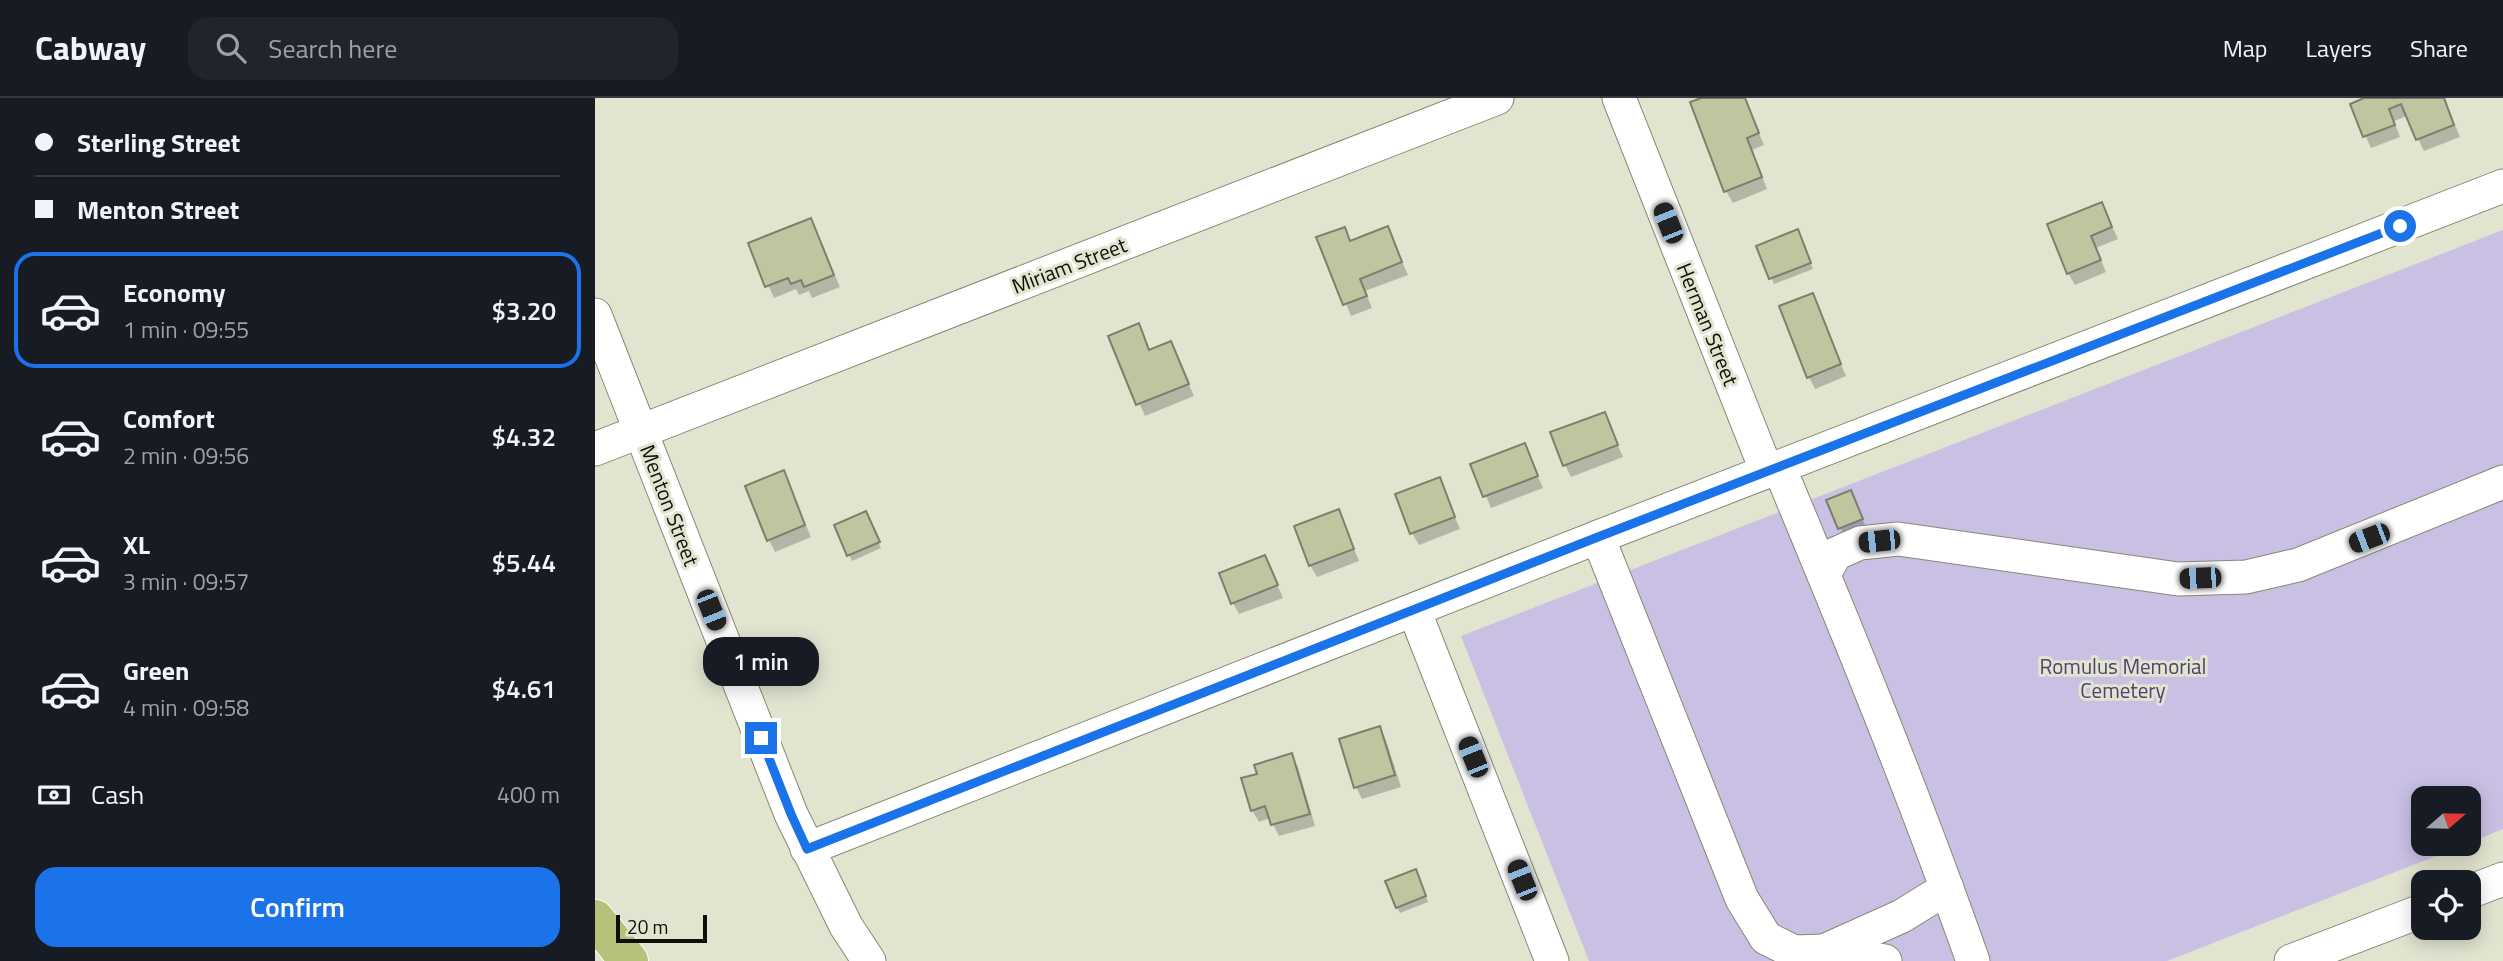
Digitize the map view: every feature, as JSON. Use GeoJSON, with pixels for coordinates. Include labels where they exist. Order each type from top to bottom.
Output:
{"type":"FeatureCollection","features":[{"type":"Feature","properties":{"kind":"highway"},"geometry":{"type":"LineString","coordinates":[[595,919],[629,961]]}},
{"type":"Feature","properties":{"kind":"street","name":"Miriam Street"},"geometry":{"type":"LineString","coordinates":[[595,449],[1497,98]]}},
{"type":"Feature","properties":{"kind":"street","name":"Herman Street"},"geometry":{"type":"LineString","coordinates":[[1619,98],[1773,469],[1824,575],[1973,961]]}},
{"type":"Feature","properties":{"kind":"street"},"geometry":{"type":"LineString","coordinates":[[807,849],[1598,537],[2503,186]]}},
{"type":"Feature","properties":{"kind":"street","name":"Menton Street"},"geometry":{"type":"LineString","coordinates":[[595,315],[791,814],[846,926],[869,961]]}},
{"type":"Feature","properties":{"kind":"street"},"geometry":{"type":"LineString","coordinates":[[1824,575],[1835,554],[1860,543],[1898,539],[2178,579],[2246,576],[2298,565],[2503,482]]}},
{"type":"Feature","properties":{"kind":"street"},"geometry":{"type":"LineString","coordinates":[[1598,537],[1742,899],[1766,938],[1794,953],[1824,951],[1885,961]]}},
{"type":"Feature","properties":{"kind":"street"},"geometry":{"type":"LineString","coordinates":[[1414,610],[1552,961]]}},
{"type":"Feature","properties":{"kind":"street"},"geometry":{"type":"LineString","coordinates":[[2481,887],[2503,879]]}},
{"type":"Feature","properties":{"kind":"street"},"geometry":{"type":"LineString","coordinates":[[1824,951],[1902,916],[1947,888]]}},
{"type":"Feature","properties":{"kind":"street"},"geometry":{"type":"LineString","coordinates":[[2291,961],[2411,915]]}},
{"type":"Feature","properties":{"kind":"green space","name":"Romulus Memorial Cemetery"},"geometry":{"type":"Polygon","coordinates":[[[2503,230],[2503,829],[2481,838],[2481,786],[2411,786],[2411,856],[2436,856],[2167,961],[1589,961],[1461,636],[2503,230]]]}},
{"type":"Feature","properties":{"kind":"building"},"geometry":{"type":"Polygon","coordinates":[[[1701,98],[1745,98],[1759,133],[1747,138],[1762,177],[1724,192],[1690,102],[1701,98]]]}},
{"type":"Feature","properties":{"kind":"building"},"geometry":{"type":"Polygon","coordinates":[[[2364,98],[2444,98],[2454,125],[2416,140],[2401,104],[2389,109],[2395,125],[2363,137],[2350,104],[2364,98]]]}},
{"type":"Feature","properties":{"kind":"building"},"geometry":{"type":"Polygon","coordinates":[[[2102,202],[2112,227],[2091,236],[2101,260],[2067,274],[2047,224],[2102,202]]]}},
{"type":"Feature","properties":{"kind":"building"},"geometry":{"type":"Polygon","coordinates":[[[811,218],[834,275],[804,287],[801,280],[791,284],[788,278],[765,287],[748,243],[811,218]]]}},
{"type":"Feature","properties":{"kind":"building"},"geometry":{"type":"Polygon","coordinates":[[[1388,226],[1402,262],[1360,279],[1367,296],[1343,305],[1316,237],[1345,227],[1350,241],[1388,226]]]}},
{"type":"Feature","properties":{"kind":"building"},"geometry":{"type":"Polygon","coordinates":[[[1798,229],[1811,263],[1769,279],[1756,246],[1798,229]]]}},
{"type":"Feature","properties":{"kind":"building"},"geometry":{"type":"Polygon","coordinates":[[[1813,293],[1841,364],[1807,378],[1779,306],[1813,293]]]}},
{"type":"Feature","properties":{"kind":"building"},"geometry":{"type":"Polygon","coordinates":[[[1139,323],[1149,350],[1171,341],[1189,384],[1136,405],[1108,336],[1139,323]]]}},
{"type":"Feature","properties":{"kind":"building"},"geometry":{"type":"Polygon","coordinates":[[[1605,412],[1618,445],[1563,466],[1550,432],[1605,412]]]}},
{"type":"Feature","properties":{"kind":"building"},"geometry":{"type":"Polygon","coordinates":[[[1525,443],[1538,476],[1483,497],[1470,464],[1525,443]]]}},
{"type":"Feature","properties":{"kind":"building"},"geometry":{"type":"Polygon","coordinates":[[[784,470],[805,525],[767,541],[745,486],[784,470]]]}},
{"type":"Feature","properties":{"kind":"building"},"geometry":{"type":"Polygon","coordinates":[[[1440,477],[1455,517],[1410,534],[1395,494],[1440,477]]]}},
{"type":"Feature","properties":{"kind":"building"},"geometry":{"type":"Polygon","coordinates":[[[1851,490],[1863,519],[1838,529],[1826,500],[1851,490]]]}},
{"type":"Feature","properties":{"kind":"building"},"geometry":{"type":"Polygon","coordinates":[[[1339,509],[1354,549],[1309,566],[1294,526],[1339,509]]]}},
{"type":"Feature","properties":{"kind":"building"},"geometry":{"type":"Polygon","coordinates":[[[866,511],[880,542],[847,556],[834,525],[866,511]]]}},
{"type":"Feature","properties":{"kind":"building"},"geometry":{"type":"Polygon","coordinates":[[[1265,555],[1278,585],[1231,604],[1219,573],[1265,555]]]}},
{"type":"Feature","properties":{"kind":"building"},"geometry":{"type":"Polygon","coordinates":[[[1380,726],[1395,775],[1354,788],[1339,739],[1380,726]]]}},
{"type":"Feature","properties":{"kind":"building"},"geometry":{"type":"Polygon","coordinates":[[[1292,753],[1310,814],[1271,825],[1265,806],[1251,811],[1241,778],[1257,774],[1254,765],[1292,753]]]}},
{"type":"Feature","properties":{"kind":"building"},"geometry":{"type":"Polygon","coordinates":[[[1416,869],[1426,896],[1396,908],[1385,881],[1416,869]]]}},
{"type":"Feature","properties":{"kind":"route"},"geometry":{"type":"LineString","coordinates":[[761,738],[807,849],[1598,537],[2400,226]]}}]}
